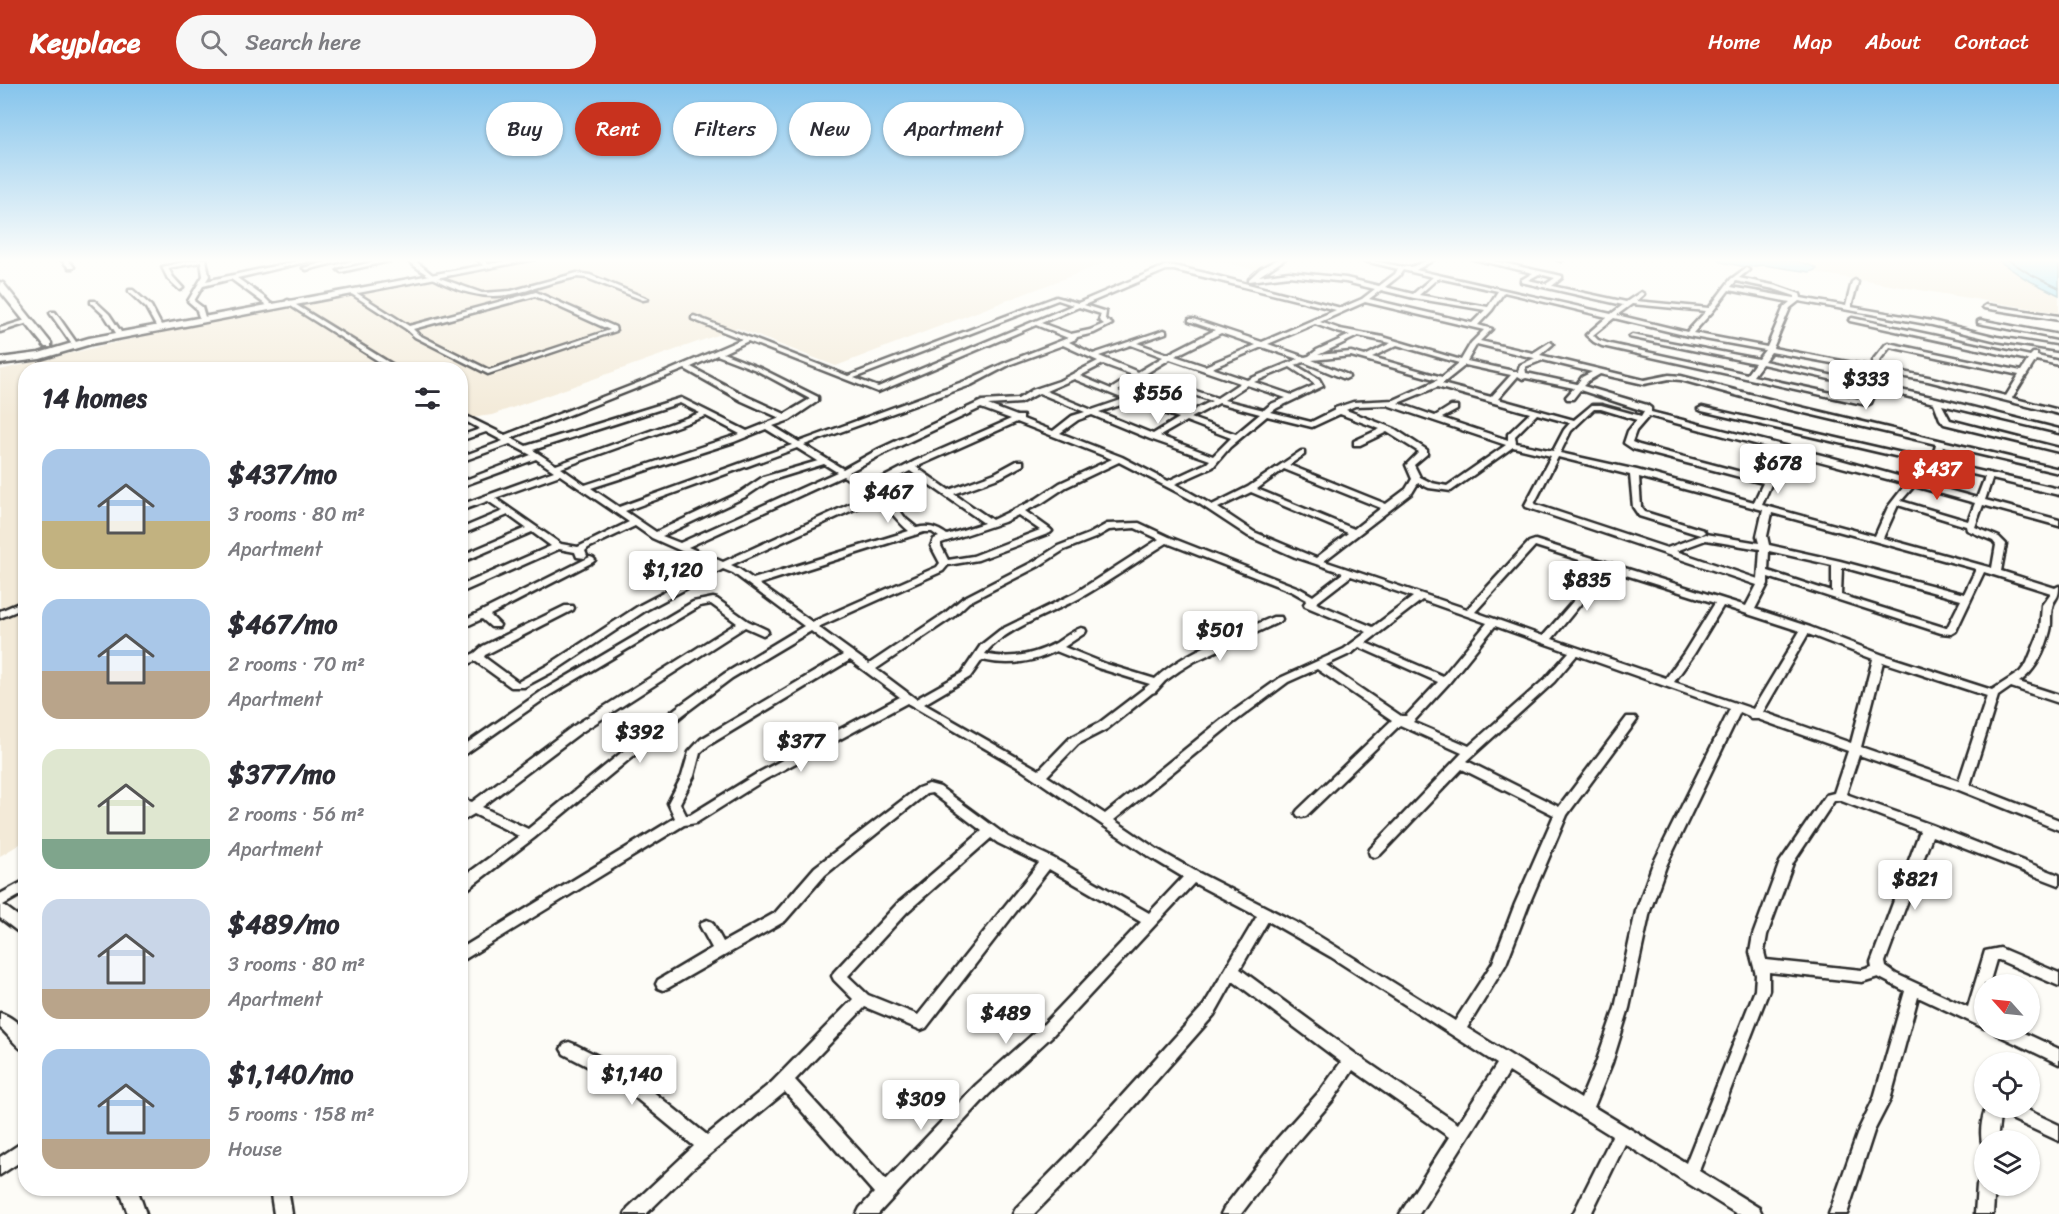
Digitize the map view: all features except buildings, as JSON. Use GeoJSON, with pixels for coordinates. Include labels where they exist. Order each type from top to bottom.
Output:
{"type":"FeatureCollection","features":[{"type":"Feature","properties":{"kind":"main road"},"geometry":{"type":"LineString","coordinates":[[21,312],[47,345]]}},
{"type":"Feature","properties":{"kind":"main road"},"geometry":{"type":"LineString","coordinates":[[47,345],[231,312]]}},
{"type":"Feature","properties":{"kind":"main road"},"geometry":{"type":"LineString","coordinates":[[0,360],[47,345],[117,335],[238,312]]}},
{"type":"Feature","properties":{"kind":"main road"},"geometry":{"type":"LineString","coordinates":[[21,355],[40,356],[47,345]]}},
{"type":"Feature","properties":{"kind":"street"},"geometry":{"type":"LineString","coordinates":[[103,312],[118,332]]}},
{"type":"Feature","properties":{"kind":"street"},"geometry":{"type":"LineString","coordinates":[[151,312],[158,325]]}},
{"type":"Feature","properties":{"kind":"street"},"geometry":{"type":"LineString","coordinates":[[200,312],[202,317]]}},
{"type":"Feature","properties":{"kind":"street"},"geometry":{"type":"LineString","coordinates":[[305,312],[385,362]]}},
{"type":"Feature","properties":{"kind":"street"},"geometry":{"type":"LineString","coordinates":[[383,312],[417,336],[488,372],[613,331],[613,328],[577,312]]}},
{"type":"Feature","properties":{"kind":"street"},"geometry":{"type":"LineString","coordinates":[[408,328],[469,312]]}},
{"type":"Feature","properties":{"kind":"street"},"geometry":{"type":"LineString","coordinates":[[848,378],[1022,312]]}},
{"type":"Feature","properties":{"kind":"street"},"geometry":{"type":"LineString","coordinates":[[694,318],[872,388],[882,389],[1062,312]]}},
{"type":"Feature","properties":{"kind":"street"},"geometry":{"type":"LineString","coordinates":[[1036,323],[1072,336],[1092,332],[1109,324],[1102,320],[1104,313],[1101,312]]}},
{"type":"Feature","properties":{"kind":"street"},"geometry":{"type":"LineString","coordinates":[[1207,368],[1338,312]]}},
{"type":"Feature","properties":{"kind":"street"},"geometry":{"type":"LineString","coordinates":[[1389,403],[1405,399],[1436,385],[1463,363],[1476,342],[1489,328],[1416,312]]}},
{"type":"Feature","properties":{"kind":"street"},"geometry":{"type":"LineString","coordinates":[[1474,325],[1487,312]]}},
{"type":"Feature","properties":{"kind":"street"},"geometry":{"type":"LineString","coordinates":[[1591,312],[1688,334],[1928,379],[2059,412]]}},
{"type":"Feature","properties":{"kind":"street"},"geometry":{"type":"LineString","coordinates":[[1618,312],[1589,335],[1594,340],[1623,349],[1867,403],[1880,370],[1875,361],[1888,345],[2023,374]]}},
{"type":"Feature","properties":{"kind":"street"},"geometry":{"type":"LineString","coordinates":[[1688,334],[1710,312]]}},
{"type":"Feature","properties":{"kind":"street"},"geometry":{"type":"LineString","coordinates":[[1749,376],[1769,350],[1785,312]]}},
{"type":"Feature","properties":{"kind":"street"},"geometry":{"type":"LineString","coordinates":[[1870,312],[1932,322],[1997,339],[2059,349]]}},
{"type":"Feature","properties":{"kind":"street"},"geometry":{"type":"LineString","coordinates":[[2017,312],[2059,318]]}},
{"type":"Feature","properties":{"kind":"street"},"geometry":{"type":"LineString","coordinates":[[53,313],[73,342]]}},
{"type":"Feature","properties":{"kind":"street"},"geometry":{"type":"LineString","coordinates":[[1191,320],[1262,346],[1307,359],[1345,377]]}},
{"type":"Feature","properties":{"kind":"street"},"geometry":{"type":"LineString","coordinates":[[1852,320],[2059,363]]}},
{"type":"Feature","properties":{"kind":"street"},"geometry":{"type":"LineString","coordinates":[[1315,322],[1339,331],[1397,344],[1463,363],[1578,387],[1644,407],[1648,410],[1632,431],[1628,443],[1630,445],[1768,482],[1757,506]]}},
{"type":"Feature","properties":{"kind":"street"},"geometry":{"type":"LineString","coordinates":[[1980,322],[2059,337]]}},
{"type":"Feature","properties":{"kind":"street"},"geometry":{"type":"LineString","coordinates":[[1623,349],[1638,323]]}},
{"type":"Feature","properties":{"kind":"street"},"geometry":{"type":"LineString","coordinates":[[0,330],[32,325]]}},
{"type":"Feature","properties":{"kind":"street"},"geometry":{"type":"LineString","coordinates":[[1113,391],[1169,356],[1221,330]]}},
{"type":"Feature","properties":{"kind":"street"},"geometry":{"type":"LineString","coordinates":[[1093,356],[1164,332]]}},
{"type":"Feature","properties":{"kind":"street"},"geometry":{"type":"LineString","coordinates":[[1307,359],[1356,334]]}},
{"type":"Feature","properties":{"kind":"street"},"geometry":{"type":"LineString","coordinates":[[617,511],[968,383],[1014,360],[1074,338],[1072,336]]}},
{"type":"Feature","properties":{"kind":"street"},"geometry":{"type":"LineString","coordinates":[[1632,337],[1812,372],[2059,431]]}},
{"type":"Feature","properties":{"kind":"street"},"geometry":{"type":"LineString","coordinates":[[468,457],[686,367],[748,339]]}},
{"type":"Feature","properties":{"kind":"street"},"geometry":{"type":"LineString","coordinates":[[1063,342],[1101,362],[1218,401],[1312,425],[1359,402],[1389,403],[1512,444],[1634,472],[2058,590],[2047,605],[2045,631],[2032,664],[2025,674],[1993,694],[1963,787]]}},
{"type":"Feature","properties":{"kind":"street"},"geometry":{"type":"LineString","coordinates":[[1476,342],[1644,382],[1653,382],[1667,376],[1681,378],[1782,405],[2059,471]]}},
{"type":"Feature","properties":{"kind":"street"},"geometry":{"type":"LineString","coordinates":[[1133,344],[1293,398]]}},
{"type":"Feature","properties":{"kind":"street"},"geometry":{"type":"LineString","coordinates":[[1367,357],[1397,344]]}},
{"type":"Feature","properties":{"kind":"street"},"geometry":{"type":"LineString","coordinates":[[1534,356],[1550,344]]}},
{"type":"Feature","properties":{"kind":"street"},"geometry":{"type":"LineString","coordinates":[[2008,399],[2038,346]]}},
{"type":"Feature","properties":{"kind":"street"},"geometry":{"type":"LineString","coordinates":[[586,487],[768,427],[784,420],[815,399],[764,372],[717,352]]}},
{"type":"Feature","properties":{"kind":"street"},"geometry":{"type":"LineString","coordinates":[[1153,437],[1247,382],[1307,359],[1342,354],[1367,357],[1442,379]]}},
{"type":"Feature","properties":{"kind":"street"},"geometry":{"type":"LineString","coordinates":[[1492,401],[1519,376],[1522,366],[1543,358]]}},
{"type":"Feature","properties":{"kind":"street"},"geometry":{"type":"LineString","coordinates":[[985,403],[1020,401],[1075,377],[1101,362]]}},
{"type":"Feature","properties":{"kind":"street"},"geometry":{"type":"LineString","coordinates":[[1168,484],[1210,465],[1237,436],[1274,406],[1315,389],[1319,384],[1289,364]]}},
{"type":"Feature","properties":{"kind":"street"},"geometry":{"type":"LineString","coordinates":[[686,367],[745,399],[786,417]]}},
{"type":"Feature","properties":{"kind":"street"},"geometry":{"type":"LineString","coordinates":[[1570,398],[1585,379],[1599,371]]}},
{"type":"Feature","properties":{"kind":"street"},"geometry":{"type":"LineString","coordinates":[[1805,389],[1812,372]]}},
{"type":"Feature","properties":{"kind":"street"},"geometry":{"type":"LineString","coordinates":[[1075,377],[1237,436]]}},
{"type":"Feature","properties":{"kind":"street"},"geometry":{"type":"LineString","coordinates":[[1436,385],[1574,422]]}},
{"type":"Feature","properties":{"kind":"street"},"geometry":{"type":"LineString","coordinates":[[1041,391],[1153,437],[1214,459]]}},
{"type":"Feature","properties":{"kind":"street"},"geometry":{"type":"LineString","coordinates":[[680,547],[844,472],[882,451],[1005,392]]}},
{"type":"Feature","properties":{"kind":"street"},"geometry":{"type":"LineString","coordinates":[[1980,411],[1997,396]]}},
{"type":"Feature","properties":{"kind":"street"},"geometry":{"type":"LineString","coordinates":[[1054,433],[1075,418],[1131,399]]}},
{"type":"Feature","properties":{"kind":"street"},"geometry":{"type":"LineString","coordinates":[[1936,400],[1947,422],[2059,450]]}},
{"type":"Feature","properties":{"kind":"street"},"geometry":{"type":"LineString","coordinates":[[526,449],[677,401],[687,402],[747,434]]}},
{"type":"Feature","properties":{"kind":"street"},"geometry":{"type":"LineString","coordinates":[[985,403],[1119,459],[1212,508],[1251,534],[1316,562],[1470,613],[1755,716],[1963,787],[2059,825]]}},
{"type":"Feature","properties":{"kind":"street"},"geometry":{"type":"LineString","coordinates":[[1762,584],[1529,505],[1549,471],[1554,454],[1574,422],[1596,406],[1645,416],[1912,482],[2059,523]]}},
{"type":"Feature","properties":{"kind":"street"},"geometry":{"type":"LineString","coordinates":[[1436,418],[1454,408]]}},
{"type":"Feature","properties":{"kind":"street"},"geometry":{"type":"LineString","coordinates":[[1702,409],[2059,492]]}},
{"type":"Feature","properties":{"kind":"street"},"geometry":{"type":"LineString","coordinates":[[1338,411],[1386,429],[1424,450],[1410,465],[1416,479],[1429,485],[1448,489],[1512,444]]}},
{"type":"Feature","properties":{"kind":"street"},"geometry":{"type":"LineString","coordinates":[[468,505],[706,413]]}},
{"type":"Feature","properties":{"kind":"street"},"geometry":{"type":"LineString","coordinates":[[1512,444],[1511,436],[1534,413]]}},
{"type":"Feature","properties":{"kind":"street"},"geometry":{"type":"LineString","coordinates":[[869,488],[910,467],[1020,418]]}},
{"type":"Feature","properties":{"kind":"street"},"geometry":{"type":"LineString","coordinates":[[468,419],[526,449],[586,487],[655,536],[724,565],[754,582],[810,627],[911,701],[1040,776],[1105,821],[1192,876],[1266,913],[1336,953],[1753,1214]]}},
{"type":"Feature","properties":{"kind":"street"},"geometry":{"type":"LineString","coordinates":[[768,427],[869,488],[896,510],[903,521],[915,531]]}},
{"type":"Feature","properties":{"kind":"street"},"geometry":{"type":"LineString","coordinates":[[468,437],[487,429]]}},
{"type":"Feature","properties":{"kind":"street"},"geometry":{"type":"LineString","coordinates":[[1357,443],[1386,429]]}},
{"type":"Feature","properties":{"kind":"street"},"geometry":{"type":"LineString","coordinates":[[1935,464],[1940,442]]}},
{"type":"Feature","properties":{"kind":"street"},"geometry":{"type":"LineString","coordinates":[[1212,508],[1251,489],[1301,453]]}},
{"type":"Feature","properties":{"kind":"street"},"geometry":{"type":"LineString","coordinates":[[468,482],[537,456]]}},
{"type":"Feature","properties":{"kind":"street"},"geometry":{"type":"LineString","coordinates":[[945,563],[936,544],[945,537],[1019,511],[1063,485],[1119,459]]}},
{"type":"Feature","properties":{"kind":"street"},"geometry":{"type":"LineString","coordinates":[[655,536],[742,495],[766,479],[825,461]]}},
{"type":"Feature","properties":{"kind":"street"},"geometry":{"type":"LineString","coordinates":[[949,493],[998,475],[1020,463]]}},
{"type":"Feature","properties":{"kind":"street"},"geometry":{"type":"LineString","coordinates":[[1283,466],[1386,507]]}},
{"type":"Feature","properties":{"kind":"street"},"geometry":{"type":"LineString","coordinates":[[910,467],[990,523]]}},
{"type":"Feature","properties":{"kind":"street"},"geometry":{"type":"LineString","coordinates":[[1634,472],[1637,507],[1642,514],[1700,532]]}},
{"type":"Feature","properties":{"kind":"street"},"geometry":{"type":"LineString","coordinates":[[1989,477],[1971,525],[1972,530],[1995,539],[2001,544],[1996,572]]}},
{"type":"Feature","properties":{"kind":"street"},"geometry":{"type":"LineString","coordinates":[[1316,562],[1409,491],[1416,479]]}},
{"type":"Feature","properties":{"kind":"street"},"geometry":{"type":"LineString","coordinates":[[1878,539],[1896,502],[1912,482]]}},
{"type":"Feature","properties":{"kind":"street"},"geometry":{"type":"LineString","coordinates":[[1251,489],[1354,532]]}},
{"type":"Feature","properties":{"kind":"street"},"geometry":{"type":"LineString","coordinates":[[477,656],[515,685],[520,685],[635,612],[724,565],[878,495]]}},
{"type":"Feature","properties":{"kind":"street"},"geometry":{"type":"LineString","coordinates":[[488,497],[558,546],[580,550],[635,523]]}},
{"type":"Feature","properties":{"kind":"street"},"geometry":{"type":"LineString","coordinates":[[1896,502],[1971,525]]}},
{"type":"Feature","properties":{"kind":"street"},"geometry":{"type":"LineString","coordinates":[[1749,610],[1762,584],[1764,573],[1765,548],[1762,536],[1767,509]]}},
{"type":"Feature","properties":{"kind":"street"},"geometry":{"type":"LineString","coordinates":[[468,881],[529,835],[680,711],[728,676],[810,627],[940,568],[945,563],[975,558],[1047,531],[1019,511]]}},
{"type":"Feature","properties":{"kind":"street"},"geometry":{"type":"LineString","coordinates":[[468,529],[509,512]]}},
{"type":"Feature","properties":{"kind":"street"},"geometry":{"type":"LineString","coordinates":[[868,669],[949,615],[966,600],[1036,564],[1060,548],[1092,536],[1107,527],[1136,525],[1296,590],[1312,599]]}},
{"type":"Feature","properties":{"kind":"street"},"geometry":{"type":"LineString","coordinates":[[468,556],[533,528]]}},
{"type":"Feature","properties":{"kind":"street"},"geometry":{"type":"LineString","coordinates":[[754,582],[915,531],[931,529],[945,537]]}},
{"type":"Feature","properties":{"kind":"street"},"geometry":{"type":"LineString","coordinates":[[1668,551],[1705,537],[1837,562],[1966,597]]}},
{"type":"Feature","properties":{"kind":"street"},"geometry":{"type":"LineString","coordinates":[[468,951],[682,820],[692,820],[762,776],[966,675],[979,656],[1004,632],[1078,595],[1166,539]]}},
{"type":"Feature","properties":{"kind":"street"},"geometry":{"type":"LineString","coordinates":[[1470,613],[1532,544],[1539,544],[1749,610],[1879,657],[1993,694]]}},
{"type":"Feature","properties":{"kind":"street"},"geometry":{"type":"LineString","coordinates":[[468,586],[558,546]]}},
{"type":"Feature","properties":{"kind":"street"},"geometry":{"type":"LineString","coordinates":[[468,622],[590,560],[580,555],[580,550]]}},
{"type":"Feature","properties":{"kind":"street"},"geometry":{"type":"LineString","coordinates":[[1836,594],[1837,562]]}},
{"type":"Feature","properties":{"kind":"street"},"geometry":{"type":"LineString","coordinates":[[1545,640],[1585,593],[1612,567]]}},
{"type":"Feature","properties":{"kind":"street"},"geometry":{"type":"LineString","coordinates":[[1764,573],[1951,631],[1981,568]]}},
{"type":"Feature","properties":{"kind":"street"},"geometry":{"type":"LineString","coordinates":[[1349,573],[1308,604],[1313,608],[1374,631]]}},
{"type":"Feature","properties":{"kind":"street"},"geometry":{"type":"LineString","coordinates":[[1105,821],[1266,692],[1284,680],[1337,658],[1420,597]]}},
{"type":"Feature","properties":{"kind":"street"},"geometry":{"type":"LineString","coordinates":[[468,748],[576,675],[697,604],[713,601],[744,623],[763,632]]}},
{"type":"Feature","properties":{"kind":"street"},"geometry":{"type":"LineString","coordinates":[[1667,684],[1689,654],[1721,601]]}},
{"type":"Feature","properties":{"kind":"street"},"geometry":{"type":"LineString","coordinates":[[0,615],[18,607]]}},
{"type":"Feature","properties":{"kind":"street"},"geometry":{"type":"LineString","coordinates":[[468,660],[487,648],[569,608]]}},
{"type":"Feature","properties":{"kind":"street"},"geometry":{"type":"LineString","coordinates":[[484,615],[495,625]]}},
{"type":"Feature","properties":{"kind":"street"},"geometry":{"type":"LineString","coordinates":[[1040,776],[1074,741],[1103,726],[1192,659],[1277,619]]}},
{"type":"Feature","properties":{"kind":"street"},"geometry":{"type":"LineString","coordinates":[[468,811],[576,730],[744,623]]}},
{"type":"Feature","properties":{"kind":"street"},"geometry":{"type":"LineString","coordinates":[[1302,813],[1399,720],[1409,719],[1445,681],[1492,623]]}},
{"type":"Feature","properties":{"kind":"street"},"geometry":{"type":"LineString","coordinates":[[1755,716],[1806,629]]}},
{"type":"Feature","properties":{"kind":"street"},"geometry":{"type":"LineString","coordinates":[[979,656],[994,661],[1010,662],[1058,648],[1081,631]]}},
{"type":"Feature","properties":{"kind":"street"},"geometry":{"type":"LineString","coordinates":[[1358,643],[1445,681]]}},
{"type":"Feature","properties":{"kind":"street"},"geometry":{"type":"LineString","coordinates":[[1058,648],[1152,687]]}},
{"type":"Feature","properties":{"kind":"street"},"geometry":{"type":"LineString","coordinates":[[1375,852],[1461,762],[1463,757],[1550,680],[1575,651]]}},
{"type":"Feature","properties":{"kind":"street"},"geometry":{"type":"LineString","coordinates":[[682,820],[674,803],[688,776],[695,752],[701,746],[738,720],[851,655]]}},
{"type":"Feature","properties":{"kind":"street"},"geometry":{"type":"LineString","coordinates":[[1839,796],[1856,750],[1864,710],[1879,657]]}},
{"type":"Feature","properties":{"kind":"street"},"geometry":{"type":"LineString","coordinates":[[1318,665],[1399,720],[1469,751]]}},
{"type":"Feature","properties":{"kind":"street"},"geometry":{"type":"LineString","coordinates":[[2009,683],[2059,699]]}},
{"type":"Feature","properties":{"kind":"street"},"geometry":{"type":"LineString","coordinates":[[1584,1110],[1604,1063],[1622,1008],[1643,911],[1659,866],[1736,709]]}},
{"type":"Feature","properties":{"kind":"street"},"geometry":{"type":"LineString","coordinates":[[1457,1030],[1499,964],[1561,813],[1631,720]]}},
{"type":"Feature","properties":{"kind":"street"},"geometry":{"type":"LineString","coordinates":[[1461,762],[1561,813]]}},
{"type":"Feature","properties":{"kind":"street"},"geometry":{"type":"LineString","coordinates":[[663,984],[780,917],[820,871],[921,790],[929,788],[936,790],[990,831],[1048,861],[1151,921]]}},
{"type":"Feature","properties":{"kind":"street"},"geometry":{"type":"LineString","coordinates":[[1690,1174],[1762,990],[1757,944],[1787,862],[1830,798],[1839,796],[1928,828],[2059,880]]}},
{"type":"Feature","properties":{"kind":"street"},"geometry":{"type":"LineString","coordinates":[[468,804],[529,835]]}},
{"type":"Feature","properties":{"kind":"street"},"geometry":{"type":"LineString","coordinates":[[1928,828],[1878,962],[1880,970],[1913,989],[1974,1016]]}},
{"type":"Feature","properties":{"kind":"street"},"geometry":{"type":"LineString","coordinates":[[990,831],[902,908],[839,976],[863,999],[921,1023],[1048,861]]}},
{"type":"Feature","properties":{"kind":"street"},"geometry":{"type":"LineString","coordinates":[[866,1214],[982,1090],[1000,1077],[1024,1050],[1046,1032],[1192,876]]}},
{"type":"Feature","properties":{"kind":"street"},"geometry":{"type":"LineString","coordinates":[[0,901],[18,890]]}},
{"type":"Feature","properties":{"kind":"street"},"geometry":{"type":"LineString","coordinates":[[0,910],[18,924]]}},
{"type":"Feature","properties":{"kind":"street"},"geometry":{"type":"LineString","coordinates":[[1022,1214],[1076,1159],[1209,1010],[1266,913]]}},
{"type":"Feature","properties":{"kind":"street"},"geometry":{"type":"LineString","coordinates":[[707,926],[718,947],[724,948]]}},
{"type":"Feature","properties":{"kind":"street"},"geometry":{"type":"LineString","coordinates":[[1987,974],[1990,955],[2000,954],[2059,980]]}},
{"type":"Feature","properties":{"kind":"street"},"geometry":{"type":"LineString","coordinates":[[1761,965],[1862,976],[1880,970]]}},
{"type":"Feature","properties":{"kind":"street"},"geometry":{"type":"LineString","coordinates":[[1231,971],[1351,1060],[1460,1135]]}},
{"type":"Feature","properties":{"kind":"street"},"geometry":{"type":"LineString","coordinates":[[1838,1214],[1867,1129],[1882,1100],[1913,989]]}},
{"type":"Feature","properties":{"kind":"street"},"geometry":{"type":"LineString","coordinates":[[634,1214],[706,1146],[778,1087],[863,999]]}},
{"type":"Feature","properties":{"kind":"street"},"geometry":{"type":"LineString","coordinates":[[0,1020],[18,1035]]}},
{"type":"Feature","properties":{"kind":"street"},"geometry":{"type":"LineString","coordinates":[[2024,1040],[2059,1057]]}},
{"type":"Feature","properties":{"kind":"street"},"geometry":{"type":"LineString","coordinates":[[569,1049],[620,1075],[706,1146]]}},
{"type":"Feature","properties":{"kind":"street"},"geometry":{"type":"LineString","coordinates":[[1230,1214],[1283,1145],[1327,1095],[1351,1060]]}},
{"type":"Feature","properties":{"kind":"street"},"geometry":{"type":"LineString","coordinates":[[1409,1214],[1507,1062]]}},
{"type":"Feature","properties":{"kind":"street"},"geometry":{"type":"LineString","coordinates":[[778,1087],[788,1084],[886,1193]]}},
{"type":"Feature","properties":{"kind":"street"},"geometry":{"type":"LineString","coordinates":[[1990,1130],[1992,1113],[2006,1108],[2059,1133]]}},
{"type":"Feature","properties":{"kind":"street"},"geometry":{"type":"LineString","coordinates":[[1582,1214],[1622,1133]]}},
{"type":"Feature","properties":{"kind":"street"},"geometry":{"type":"LineString","coordinates":[[0,1167],[18,1154]]}},
{"type":"Feature","properties":{"kind":"street"},"geometry":{"type":"LineString","coordinates":[[131,1196],[137,1214]]}},
{"type":"Feature","properties":{"kind":"street"},"geometry":{"type":"LineString","coordinates":[[280,1196],[283,1214]]}},
{"type":"Feature","properties":{"kind":"street"},"geometry":{"type":"LineString","coordinates":[[1984,1214],[1985,1196]]}},
{"type":"Feature","properties":{"kind":"shaded area"},"geometry":{"type":"Polygon","coordinates":[[[261,312],[977,312],[836,366],[737,328],[492,415],[468,418],[468,362],[34,362],[186,326],[261,312]]]}},
{"type":"Feature","properties":{"kind":"shaded area"},"geometry":{"type":"Polygon","coordinates":[[[18,366],[18,845],[0,856],[0,370],[18,366]]]}}]}
